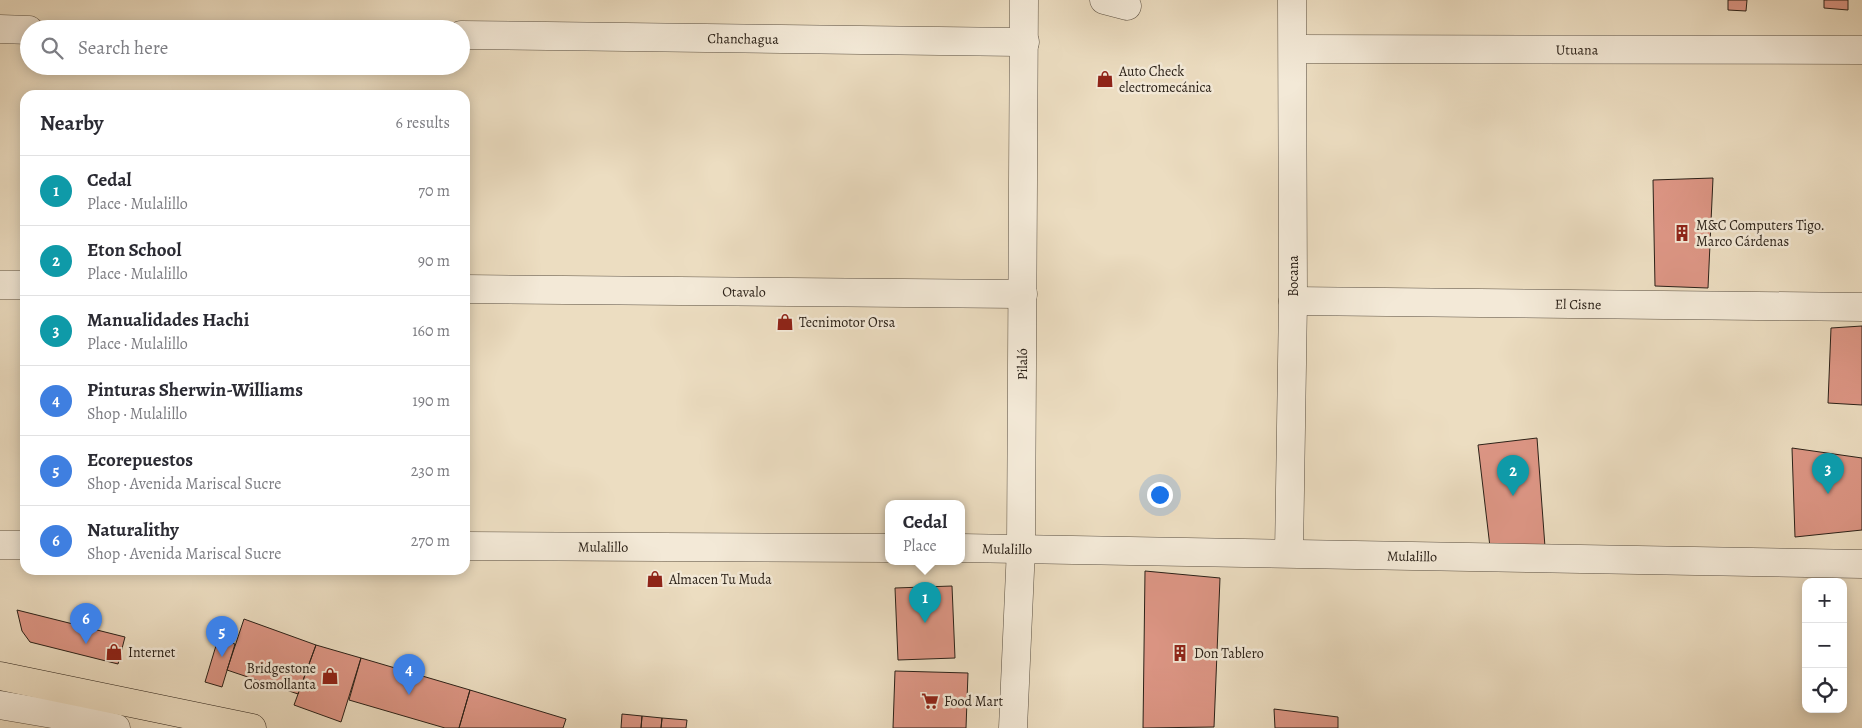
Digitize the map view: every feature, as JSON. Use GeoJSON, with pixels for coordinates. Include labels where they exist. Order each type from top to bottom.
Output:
{"type":"FeatureCollection","features":[{"type":"Feature","properties":{"kind":"main road"},"geometry":{"type":"LineString","coordinates":[[0,676],[252,728]]}},
{"type":"Feature","properties":{"kind":"street","name":"Pilaló"},"geometry":{"type":"LineString","coordinates":[[1013,728],[1021,548],[1024,0]]}},
{"type":"Feature","properties":{"kind":"street","name":"Bocana"},"geometry":{"type":"LineString","coordinates":[[1289,553],[1293,301],[1292,0]]}},
{"type":"Feature","properties":{"kind":"street"},"geometry":{"type":"LineString","coordinates":[[0,29],[20,30]]}},
{"type":"Feature","properties":{"kind":"street","name":"Chanchagua"},"geometry":{"type":"LineString","coordinates":[[470,35],[1025,42]]}},
{"type":"Feature","properties":{"kind":"street","name":"Utuana"},"geometry":{"type":"LineString","coordinates":[[1293,49],[1862,50]]}},
{"type":"Feature","properties":{"kind":"street"},"geometry":{"type":"LineString","coordinates":[[0,285],[20,285]]}},
{"type":"Feature","properties":{"kind":"street","name":"Otavalo"},"geometry":{"type":"LineString","coordinates":[[470,289],[1023,294]]}},
{"type":"Feature","properties":{"kind":"street","name":"El Cisne"},"geometry":{"type":"LineString","coordinates":[[1293,301],[1862,306]]}},
{"type":"Feature","properties":{"kind":"street"},"geometry":{"type":"LineString","coordinates":[[0,545],[20,545]]}},
{"type":"Feature","properties":{"kind":"street","name":"Mulalillo"},"geometry":{"type":"LineString","coordinates":[[470,546],[885,548]]}},
{"type":"Feature","properties":{"kind":"street","name":"Mulalillo"},"geometry":{"type":"LineString","coordinates":[[965,548],[1862,564]]}},
{"type":"Feature","properties":{"kind":"street"},"geometry":{"type":"LineString","coordinates":[[3,707],[76,718],[116,728]]}},
{"type":"Feature","properties":{"kind":"building"},"geometry":{"type":"Polygon","coordinates":[[[1728,0],[1747,0],[1746,11],[1728,10],[1728,0]]]}},
{"type":"Feature","properties":{"kind":"building"},"geometry":{"type":"Polygon","coordinates":[[[1824,0],[1848,0],[1848,10],[1824,8],[1824,0]]]}},
{"type":"Feature","properties":{"kind":"building","name":"M&C Computers Tigo. Marco Cárdenas"},"geometry":{"type":"Polygon","coordinates":[[[1713,178],[1708,288],[1655,286],[1653,180],[1713,178]]]}},
{"type":"Feature","properties":{"kind":"building"},"geometry":{"type":"Polygon","coordinates":[[[1862,326],[1862,405],[1828,403],[1831,328],[1862,326]]]}},
{"type":"Feature","properties":{"kind":"building"},"geometry":{"type":"Polygon","coordinates":[[[1537,438],[1545,547],[1490,547],[1478,445],[1537,438]]]}},
{"type":"Feature","properties":{"kind":"building"},"geometry":{"type":"Polygon","coordinates":[[[1792,448],[1862,458],[1862,530],[1795,537],[1792,448]]]}},
{"type":"Feature","properties":{"kind":"building","name":"Don Tablero"},"geometry":{"type":"Polygon","coordinates":[[[1145,571],[1220,578],[1214,727],[1143,728],[1145,571]]]}},
{"type":"Feature","properties":{"kind":"building"},"geometry":{"type":"Polygon","coordinates":[[[952,586],[955,658],[898,660],[895,588],[952,586]]]}},
{"type":"Feature","properties":{"kind":"building"},"geometry":{"type":"Polygon","coordinates":[[[17,610],[125,637],[118,664],[30,642],[22,631],[17,610]]]}},
{"type":"Feature","properties":{"kind":"building"},"geometry":{"type":"Polygon","coordinates":[[[244,619],[316,645],[298,694],[227,670],[244,619]]]}},
{"type":"Feature","properties":{"kind":"building"},"geometry":{"type":"Polygon","coordinates":[[[218,639],[235,644],[222,687],[205,682],[218,639]]]}},
{"type":"Feature","properties":{"kind":"building","name":"Bridgestone Cosmollanta"},"geometry":{"type":"Polygon","coordinates":[[[316,645],[361,658],[341,722],[294,705],[316,645]]]}},
{"type":"Feature","properties":{"kind":"building"},"geometry":{"type":"Polygon","coordinates":[[[361,658],[470,690],[459,728],[445,728],[349,700],[361,658]]]}},
{"type":"Feature","properties":{"kind":"building","name":"Food Mart"},"geometry":{"type":"Polygon","coordinates":[[[895,671],[968,673],[966,728],[893,728],[895,671]]]}},
{"type":"Feature","properties":{"kind":"building"},"geometry":{"type":"Polygon","coordinates":[[[470,690],[566,719],[563,728],[459,728],[470,690]]]}},
{"type":"Feature","properties":{"kind":"building"},"geometry":{"type":"Polygon","coordinates":[[[1274,709],[1338,717],[1338,728],[1275,728],[1274,709]]]}},
{"type":"Feature","properties":{"kind":"building"},"geometry":{"type":"Polygon","coordinates":[[[622,714],[642,716],[641,728],[621,728],[622,714]]]}},
{"type":"Feature","properties":{"kind":"building"},"geometry":{"type":"Polygon","coordinates":[[[642,716],[662,718],[661,728],[641,728],[642,716]]]}},
{"type":"Feature","properties":{"kind":"building"},"geometry":{"type":"Polygon","coordinates":[[[662,718],[687,720],[686,728],[661,728],[662,718]]]}},
{"type":"Feature","properties":{"kind":"place","name":"Auto Check electromecánica"},"geometry":{"type":"Point","coordinates":[1105,79]}},
{"type":"Feature","properties":{"kind":"place","name":"M&C Computers Tigo. Marco Cárdenas"},"geometry":{"type":"Point","coordinates":[1682,233]}},
{"type":"Feature","properties":{"kind":"place","name":"Tecnimotor Orsa"},"geometry":{"type":"Point","coordinates":[785,322]}},
{"type":"Feature","properties":{"kind":"place","name":"Manualidades Hachi"},"geometry":{"type":"Point","coordinates":[1828,494]}},
{"type":"Feature","properties":{"kind":"place","name":"Eton School"},"geometry":{"type":"Point","coordinates":[1513,496]}},
{"type":"Feature","properties":{"kind":"place","name":"Almacen Tu Muda"},"geometry":{"type":"Point","coordinates":[655,579]}},
{"type":"Feature","properties":{"kind":"place","name":"Cedal"},"geometry":{"type":"Point","coordinates":[925,623]}},
{"type":"Feature","properties":{"kind":"place","name":"Naturalithy"},"geometry":{"type":"Point","coordinates":[86,644]}},
{"type":"Feature","properties":{"kind":"place","name":"Internet"},"geometry":{"type":"Point","coordinates":[114,652]}},
{"type":"Feature","properties":{"kind":"place","name":"Don Tablero"},"geometry":{"type":"Point","coordinates":[1180,653]}},
{"type":"Feature","properties":{"kind":"place","name":"Ecorepuestos"},"geometry":{"type":"Point","coordinates":[222,657]}},
{"type":"Feature","properties":{"kind":"place","name":"Bridgestone Cosmollanta"},"geometry":{"type":"Point","coordinates":[330,676]}},
{"type":"Feature","properties":{"kind":"place","name":"Pinturas Sherwin-Williams"},"geometry":{"type":"Point","coordinates":[409,695]}},
{"type":"Feature","properties":{"kind":"place","name":"Food Mart"},"geometry":{"type":"Point","coordinates":[930,701]}}]}
